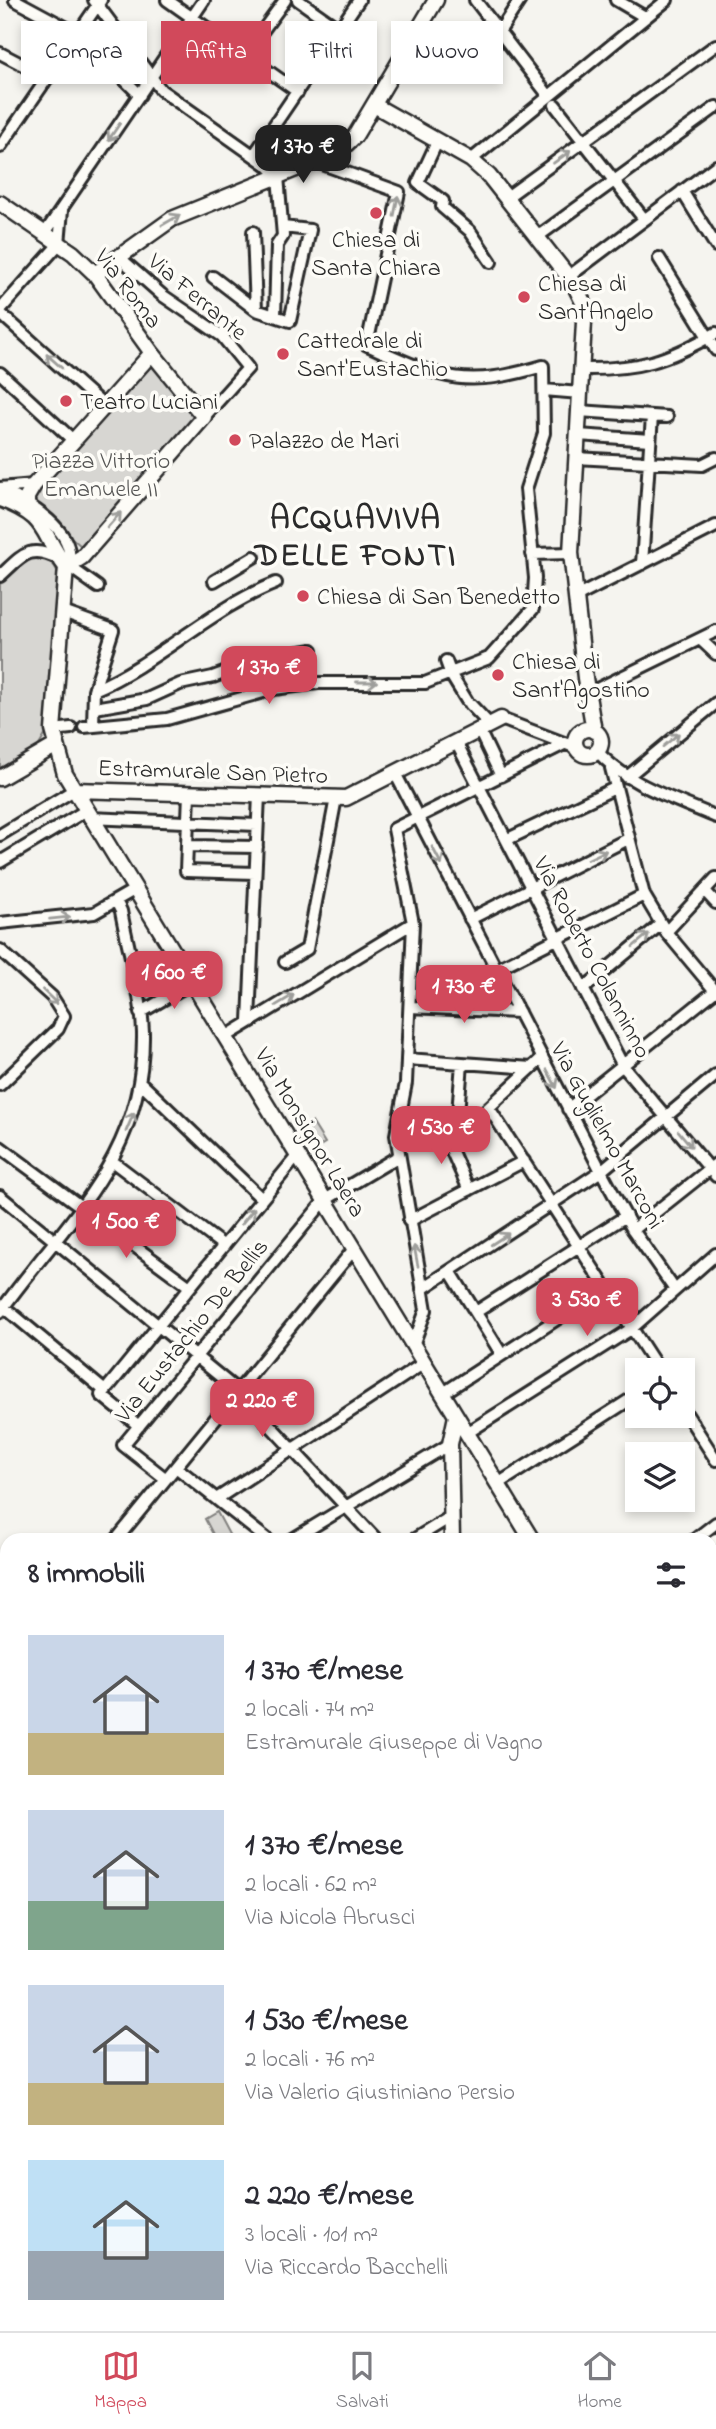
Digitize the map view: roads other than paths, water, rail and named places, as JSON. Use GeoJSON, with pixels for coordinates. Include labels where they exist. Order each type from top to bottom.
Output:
{"type":"FeatureCollection","features":[{"type":"Feature","properties":{"kind":"street"},"geometry":{"type":"LineString","coordinates":[[15,0],[54,21]]}},
{"type":"Feature","properties":{"kind":"street"},"geometry":{"type":"LineString","coordinates":[[167,0],[196,21]]}},
{"type":"Feature","properties":{"kind":"street"},"geometry":{"type":"LineString","coordinates":[[46,233],[204,0]]}},
{"type":"Feature","properties":{"kind":"street"},"geometry":{"type":"LineString","coordinates":[[270,21],[285,0]]}},
{"type":"Feature","properties":{"kind":"street"},"geometry":{"type":"LineString","coordinates":[[298,0],[328,21]]}},
{"type":"Feature","properties":{"kind":"street"},"geometry":{"type":"LineString","coordinates":[[345,21],[359,0]]}},
{"type":"Feature","properties":{"kind":"street"},"geometry":{"type":"LineString","coordinates":[[475,0],[491,21]]}},
{"type":"Feature","properties":{"kind":"street"},"geometry":{"type":"LineString","coordinates":[[503,26],[520,0]]}},
{"type":"Feature","properties":{"kind":"street"},"geometry":{"type":"LineString","coordinates":[[616,0],[645,18]]}},
{"type":"Feature","properties":{"kind":"street"},"geometry":{"type":"LineString","coordinates":[[471,160],[667,0]]}},
{"type":"Feature","properties":{"kind":"street"},"geometry":{"type":"LineString","coordinates":[[95,274],[172,219],[338,152],[348,143],[374,105],[434,1]]}},
{"type":"Feature","properties":{"kind":"street"},"geometry":{"type":"LineString","coordinates":[[86,21],[97,2],[161,90],[254,155],[278,176],[283,239],[277,245],[275,316]]}},
{"type":"Feature","properties":{"kind":"street"},"geometry":{"type":"LineString","coordinates":[[503,37],[548,95]]}},
{"type":"Feature","properties":{"kind":"street"},"geometry":{"type":"LineString","coordinates":[[507,197],[716,44]]}},
{"type":"Feature","properties":{"kind":"street"},"geometry":{"type":"LineString","coordinates":[[0,53],[21,64]]}},
{"type":"Feature","properties":{"kind":"street"},"geometry":{"type":"LineString","coordinates":[[271,74],[298,93]]}},
{"type":"Feature","properties":{"kind":"street"},"geometry":{"type":"LineString","coordinates":[[0,147],[44,84]]}},
{"type":"Feature","properties":{"kind":"street"},"geometry":{"type":"LineString","coordinates":[[129,84],[140,95]]}},
{"type":"Feature","properties":{"kind":"street"},"geometry":{"type":"LineString","coordinates":[[254,155],[304,84]]}},
{"type":"Feature","properties":{"kind":"street"},"geometry":{"type":"LineString","coordinates":[[374,105],[471,160],[507,197],[568,276],[583,302],[582,369],[571,553],[594,731],[600,741],[597,751]]}},
{"type":"Feature","properties":{"kind":"street"},"geometry":{"type":"LineString","coordinates":[[555,105],[644,219]]}},
{"type":"Feature","properties":{"kind":"street"},"geometry":{"type":"LineString","coordinates":[[537,237],[716,107]]}},
{"type":"Feature","properties":{"kind":"street"},"geometry":{"type":"LineString","coordinates":[[437,142],[418,183],[443,201],[442,206],[470,231],[491,262]]}},
{"type":"Feature","properties":{"kind":"street"},"geometry":{"type":"LineString","coordinates":[[63,612],[113,630],[94,690],[95,708],[89,727],[167,719],[274,688],[318,683],[425,683],[489,658],[533,609],[527,496],[528,480],[544,433],[543,366],[479,381],[440,377],[367,345],[399,192],[317,162]]}},
{"type":"Feature","properties":{"kind":"street"},"geometry":{"type":"LineString","coordinates":[[568,276],[716,166]]}},
{"type":"Feature","properties":{"kind":"street"},"geometry":{"type":"LineString","coordinates":[[682,191],[716,246]]}},
{"type":"Feature","properties":{"kind":"street","name":"Via Roma"},"geometry":{"type":"LineString","coordinates":[[0,203],[46,233],[95,274],[152,354],[204,417]]}},
{"type":"Feature","properties":{"kind":"street"},"geometry":{"type":"LineString","coordinates":[[62,209],[59,244],[0,312],[105,407]]}},
{"type":"Feature","properties":{"kind":"street"},"geometry":{"type":"LineString","coordinates":[[213,277],[256,310],[290,321],[310,230],[283,227]]}},
{"type":"Feature","properties":{"kind":"street"},"geometry":{"type":"LineString","coordinates":[[253,232],[256,310]]}},
{"type":"Feature","properties":{"kind":"street","name":"Via Ferrante"},"geometry":{"type":"LineString","coordinates":[[119,257],[162,295],[222,336],[248,368],[204,417]]}},
{"type":"Feature","properties":{"kind":"street"},"geometry":{"type":"LineString","coordinates":[[659,258],[712,335],[716,350]]}},
{"type":"Feature","properties":{"kind":"street"},"geometry":{"type":"LineString","coordinates":[[582,369],[624,370],[671,357],[712,335]]}},
{"type":"Feature","properties":{"kind":"street"},"geometry":{"type":"LineString","coordinates":[[26,507],[34,485],[152,354]]}},
{"type":"Feature","properties":{"kind":"street"},"geometry":{"type":"LineString","coordinates":[[0,373],[74,441]]}},
{"type":"Feature","properties":{"kind":"street"},"geometry":{"type":"LineString","coordinates":[[544,390],[580,393]]}},
{"type":"Feature","properties":{"kind":"street"},"geometry":{"type":"LineString","coordinates":[[579,411],[667,417]]}},
{"type":"Feature","properties":{"kind":"street"},"geometry":{"type":"LineString","coordinates":[[642,564],[652,416]]}},
{"type":"Feature","properties":{"kind":"street"},"geometry":{"type":"LineString","coordinates":[[65,564],[82,557],[204,417]]}},
{"type":"Feature","properties":{"kind":"street"},"geometry":{"type":"LineString","coordinates":[[578,435],[650,440]]}},
{"type":"Feature","properties":{"kind":"street"},"geometry":{"type":"LineString","coordinates":[[576,458],[702,465],[716,458]]}},
{"type":"Feature","properties":{"kind":"street"},"geometry":{"type":"LineString","coordinates":[[0,489],[34,485]]}},
{"type":"Feature","properties":{"kind":"street"},"geometry":{"type":"LineString","coordinates":[[0,489],[26,507],[46,529],[65,564]]}},
{"type":"Feature","properties":{"kind":"street"},"geometry":{"type":"LineString","coordinates":[[0,499],[26,507]]}},
{"type":"Feature","properties":{"kind":"street"},"geometry":{"type":"LineString","coordinates":[[576,597],[716,526]]}},
{"type":"Feature","properties":{"kind":"street"},"geometry":{"type":"LineString","coordinates":[[0,576],[29,551],[40,551],[65,564],[98,587]]}},
{"type":"Feature","properties":{"kind":"street"},"geometry":{"type":"LineString","coordinates":[[532,554],[571,553]]}},
{"type":"Feature","properties":{"kind":"street"},"geometry":{"type":"LineString","coordinates":[[214,581],[254,557]]}},
{"type":"Feature","properties":{"kind":"street","name":"Via Monsignor Laera"},"geometry":{"type":"LineString","coordinates":[[65,564],[53,730],[55,746],[74,790],[227,1036],[528,1533]]}},
{"type":"Feature","properties":{"kind":"street"},"geometry":{"type":"LineString","coordinates":[[94,690],[145,664],[242,599],[276,583]]}},
{"type":"Feature","properties":{"kind":"street"},"geometry":{"type":"LineString","coordinates":[[589,693],[716,631]]}},
{"type":"Feature","properties":{"kind":"street"},"geometry":{"type":"LineString","coordinates":[[701,640],[716,654]]}},
{"type":"Feature","properties":{"kind":"street"},"geometry":{"type":"LineString","coordinates":[[95,708],[147,699],[180,684],[213,677],[261,659],[312,650]]}},
{"type":"Feature","properties":{"kind":"street"},"geometry":{"type":"LineString","coordinates":[[446,660],[450,675],[468,703],[490,725],[570,746],[584,754],[597,751]]}},
{"type":"Feature","properties":{"kind":"street"},"geometry":{"type":"LineString","coordinates":[[130,701],[134,723]]}},
{"type":"Feature","properties":{"kind":"street"},"geometry":{"type":"LineString","coordinates":[[627,777],[716,703]]}},
{"type":"Feature","properties":{"kind":"street"},"geometry":{"type":"LineString","coordinates":[[490,725],[501,776]]}},
{"type":"Feature","properties":{"kind":"street","name":"Estramurale San Pietro"},"geometry":{"type":"LineString","coordinates":[[74,790],[336,798],[353,796],[490,725]]}},
{"type":"Feature","properties":{"kind":"street"},"geometry":{"type":"LineString","coordinates":[[53,730],[71,728]]}},
{"type":"Feature","properties":{"kind":"street"},"geometry":{"type":"LineString","coordinates":[[413,1345],[426,1310],[396,1135],[407,1059],[413,923],[394,829],[501,776],[570,746],[581,731],[594,731]]}},
{"type":"Feature","properties":{"kind":"street","name":"Via Roberto Colanninno"},"geometry":{"type":"LineString","coordinates":[[456,742],[622,1066],[714,1170]]}},
{"type":"Feature","properties":{"kind":"street"},"geometry":{"type":"LineString","coordinates":[[0,778],[55,746]]}},
{"type":"Feature","properties":{"kind":"street"},"geometry":{"type":"LineString","coordinates":[[597,751],[611,768],[627,777],[716,817]]}},
{"type":"Feature","properties":{"kind":"street"},"geometry":{"type":"LineString","coordinates":[[568,1109],[715,992],[664,928],[644,895],[611,768]]}},
{"type":"Feature","properties":{"kind":"street","name":"Via Guglielmo Marconi"},"geometry":{"type":"LineString","coordinates":[[395,773],[601,1171],[633,1230],[675,1290]]}},
{"type":"Feature","properties":{"kind":"street"},"geometry":{"type":"LineString","coordinates":[[508,839],[615,788]]}},
{"type":"Feature","properties":{"kind":"street"},"geometry":{"type":"LineString","coordinates":[[0,835],[74,790]]}},
{"type":"Feature","properties":{"kind":"street"},"geometry":{"type":"LineString","coordinates":[[189,793],[186,871],[255,873]]}},
{"type":"Feature","properties":{"kind":"street"},"geometry":{"type":"LineString","coordinates":[[249,1021],[259,795]]}},
{"type":"Feature","properties":{"kind":"street"},"geometry":{"type":"LineString","coordinates":[[285,962],[307,949],[336,798]]}},
{"type":"Feature","properties":{"kind":"street"},"geometry":{"type":"LineString","coordinates":[[0,862],[87,814],[257,825]]}},
{"type":"Feature","properties":{"kind":"street"},"geometry":{"type":"LineString","coordinates":[[470,919],[628,839]]}},
{"type":"Feature","properties":{"kind":"street"},"geometry":{"type":"LineString","coordinates":[[187,846],[257,847]]}},
{"type":"Feature","properties":{"kind":"street"},"geometry":{"type":"LineString","coordinates":[[583,989],[664,928],[716,878]]}},
{"type":"Feature","properties":{"kind":"street"},"geometry":{"type":"LineString","coordinates":[[0,923],[80,916],[106,908],[134,890]]}},
{"type":"Feature","properties":{"kind":"street"},"geometry":{"type":"LineString","coordinates":[[705,891],[716,904]]}},
{"type":"Feature","properties":{"kind":"street"},"geometry":{"type":"LineString","coordinates":[[497,969],[644,895]]}},
{"type":"Feature","properties":{"kind":"street"},"geometry":{"type":"LineString","coordinates":[[105,1391],[2,1310],[82,1207],[112,1161],[134,1115],[140,1082],[143,1031],[121,911],[116,901]]}},
{"type":"Feature","properties":{"kind":"street"},"geometry":{"type":"LineString","coordinates":[[227,1036],[413,923]]}},
{"type":"Feature","properties":{"kind":"street"},"geometry":{"type":"LineString","coordinates":[[0,950],[51,998],[64,1016],[58,1029],[0,1085]]}},
{"type":"Feature","properties":{"kind":"street"},"geometry":{"type":"LineString","coordinates":[[140,1013],[193,982]]}},
{"type":"Feature","properties":{"kind":"street"},"geometry":{"type":"LineString","coordinates":[[410,1007],[519,1012]]}},
{"type":"Feature","properties":{"kind":"street"},"geometry":{"type":"LineString","coordinates":[[407,1059],[531,1068]]}},
{"type":"Feature","properties":{"kind":"street"},"geometry":{"type":"LineString","coordinates":[[396,1135],[472,1123],[541,1059]]}},
{"type":"Feature","properties":{"kind":"street"},"geometry":{"type":"LineString","coordinates":[[457,1126],[462,1063]]}},
{"type":"Feature","properties":{"kind":"street"},"geometry":{"type":"LineString","coordinates":[[422,1289],[601,1171],[716,1076]]}},
{"type":"Feature","properties":{"kind":"street"},"geometry":{"type":"LineString","coordinates":[[140,1082],[262,1199]]}},
{"type":"Feature","properties":{"kind":"street"},"geometry":{"type":"LineString","coordinates":[[489,1108],[651,1358]]}},
{"type":"Feature","properties":{"kind":"street"},"geometry":{"type":"LineString","coordinates":[[442,1129],[469,1190]]}},
{"type":"Feature","properties":{"kind":"street"},"geometry":{"type":"LineString","coordinates":[[0,1147],[190,1287]]}},
{"type":"Feature","properties":{"kind":"street"},"geometry":{"type":"LineString","coordinates":[[139,1426],[101,1395],[298,1155]]}},
{"type":"Feature","properties":{"kind":"street","name":"Via Eustachio De Bellis"},"geometry":{"type":"LineString","coordinates":[[166,1479],[123,1445],[325,1200],[399,1156]]}},
{"type":"Feature","properties":{"kind":"street"},"geometry":{"type":"LineString","coordinates":[[112,1161],[224,1246]]}},
{"type":"Feature","properties":{"kind":"street"},"geometry":{"type":"LineString","coordinates":[[410,1221],[524,1161]]}},
{"type":"Feature","properties":{"kind":"street"},"geometry":{"type":"LineString","coordinates":[[633,1230],[714,1170]]}},
{"type":"Feature","properties":{"kind":"street"},"geometry":{"type":"LineString","coordinates":[[0,1196],[238,1391],[371,1533]]}},
{"type":"Feature","properties":{"kind":"street"},"geometry":{"type":"LineString","coordinates":[[476,1312],[626,1216]]}},
{"type":"Feature","properties":{"kind":"street"},"geometry":{"type":"LineString","coordinates":[[125,1533],[354,1249]]}},
{"type":"Feature","properties":{"kind":"street"},"geometry":{"type":"LineString","coordinates":[[467,1433],[631,1329],[716,1254]]}},
{"type":"Feature","properties":{"kind":"street"},"geometry":{"type":"LineString","coordinates":[[450,1271],[502,1355]]}},
{"type":"Feature","properties":{"kind":"street"},"geometry":{"type":"LineString","coordinates":[[442,1394],[606,1287]]}},
{"type":"Feature","properties":{"kind":"street"},"geometry":{"type":"LineString","coordinates":[[218,1498],[424,1363]]}},
{"type":"Feature","properties":{"kind":"street"},"geometry":{"type":"LineString","coordinates":[[498,1484],[625,1403]]}},
{"type":"Feature","properties":{"kind":"street"},"geometry":{"type":"LineString","coordinates":[[452,1533],[450,1444],[456,1416]]}},
{"type":"Feature","properties":{"kind":"street"},"geometry":{"type":"LineString","coordinates":[[695,1428],[716,1460]]}},
{"type":"Feature","properties":{"kind":"street"},"geometry":{"type":"LineString","coordinates":[[302,1533],[450,1444]]}},
{"type":"Feature","properties":{"kind":"street"},"geometry":{"type":"LineString","coordinates":[[176,1467],[260,1533]]}},
{"type":"Feature","properties":{"kind":"street"},"geometry":{"type":"LineString","coordinates":[[424,1533],[452,1516]]}},
{"type":"Feature","properties":{"kind":"place","name":"Chiesa di Santa Chiara"},"geometry":{"type":"Point","coordinates":[376,213]}},
{"type":"Feature","properties":{"kind":"place","name":"Chiesa di Sant'Angelo"},"geometry":{"type":"Point","coordinates":[524,297]}},
{"type":"Feature","properties":{"kind":"place","name":"Cattedrale di Sant'Eustachio"},"geometry":{"type":"Point","coordinates":[283,354]}},
{"type":"Feature","properties":{"kind":"place","name":"Teatro Luciani"},"geometry":{"type":"Point","coordinates":[66,401]}},
{"type":"Feature","properties":{"kind":"place","name":"Palazzo de Mari"},"geometry":{"type":"Point","coordinates":[235,440]}},
{"type":"Feature","properties":{"kind":"place","name":"Chiesa di San Benedetto"},"geometry":{"type":"Point","coordinates":[303,596]}},
{"type":"Feature","properties":{"kind":"place","name":"Chiesa di Sant'Agostino"},"geometry":{"type":"Point","coordinates":[498,675]}},
{"type":"Feature","properties":{"kind":"district","name":"ACQUAVIVA DELLE FONTI"},"geometry":{"type":"Point","coordinates":[356,536]}},
{"type":"Feature","properties":{"kind":"park label","name":"Piazza Vittorio Emanuele II"},"geometry":{"type":"Point","coordinates":[101,474]}}]}
